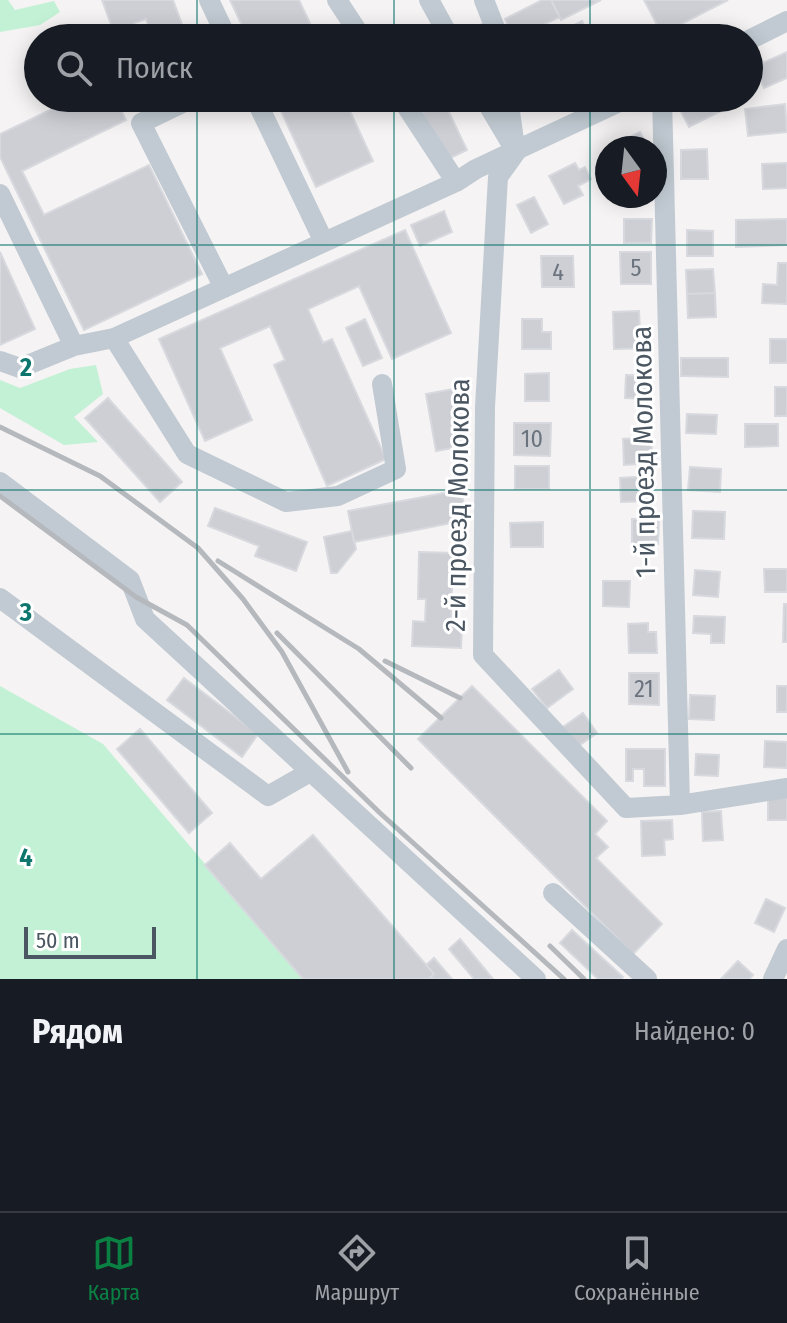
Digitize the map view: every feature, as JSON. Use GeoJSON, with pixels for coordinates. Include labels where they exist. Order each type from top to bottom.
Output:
{"type":"FeatureCollection","features":[{"type":"Feature","properties":{"kind":"street"},"geometry":{"type":"LineString","coordinates":[[209,0],[220,24]]}},
{"type":"Feature","properties":{"kind":"street"},"geometry":{"type":"LineString","coordinates":[[337,0],[353,24]]}},
{"type":"Feature","properties":{"kind":"street"},"geometry":{"type":"LineString","coordinates":[[429,0],[442,24]]}},
{"type":"Feature","properties":{"kind":"street"},"geometry":{"type":"LineString","coordinates":[[484,0],[493,24]]}},
{"type":"Feature","properties":{"kind":"street"},"geometry":{"type":"LineString","coordinates":[[763,33],[787,21]]}},
{"type":"Feature","properties":{"kind":"street"},"geometry":{"type":"LineString","coordinates":[[164,112],[141,123],[224,288]]}},
{"type":"Feature","properties":{"kind":"street"},"geometry":{"type":"LineString","coordinates":[[262,112],[324,242]]}},
{"type":"Feature","properties":{"kind":"street"},"geometry":{"type":"LineString","coordinates":[[410,112],[456,182]]}},
{"type":"Feature","properties":{"kind":"street"},"geometry":{"type":"LineString","coordinates":[[492,112],[516,152]]}},
{"type":"Feature","properties":{"kind":"street"},"geometry":{"type":"LineString","coordinates":[[510,112],[516,152]]}},
{"type":"Feature","properties":{"kind":"street"},"geometry":{"type":"LineString","coordinates":[[0,361],[20,368],[74,346],[114,338],[456,182],[476,169],[599,112]]}},
{"type":"Feature","properties":{"kind":"street","name":"1-й проезд Молокова"},"geometry":{"type":"LineString","coordinates":[[662,112],[680,805]]}},
{"type":"Feature","properties":{"kind":"street","name":"2-й проезд Молокова"},"geometry":{"type":"LineString","coordinates":[[516,152],[498,177],[485,407],[483,655],[626,808],[680,805]]}},
{"type":"Feature","properties":{"kind":"street"},"geometry":{"type":"LineString","coordinates":[[0,194],[74,346]]}},
{"type":"Feature","properties":{"kind":"street"},"geometry":{"type":"LineString","coordinates":[[114,338],[187,454],[286,502],[338,496],[396,469],[382,384]]}},
{"type":"Feature","properties":{"kind":"street"},"geometry":{"type":"LineString","coordinates":[[0,482],[130,580],[145,619],[536,979]]}},
{"type":"Feature","properties":{"kind":"street"},"geometry":{"type":"LineString","coordinates":[[0,598],[268,796],[310,772]]}},
{"type":"Feature","properties":{"kind":"street"},"geometry":{"type":"LineString","coordinates":[[680,805],[787,788]]}},
{"type":"Feature","properties":{"kind":"street"},"geometry":{"type":"LineString","coordinates":[[553,893],[647,979]]}},
{"type":"Feature","properties":{"kind":"street"},"geometry":{"type":"LineString","coordinates":[[773,979],[787,949]]}},
{"type":"Feature","properties":{"kind":"green space"},"geometry":{"type":"Polygon","coordinates":[[[0,0],[8,0],[15,10],[54,1],[60,12],[42,24],[24,24],[24,28],[0,32],[0,0]]]}},
{"type":"Feature","properties":{"kind":"green space"},"geometry":{"type":"Polygon","coordinates":[[[96,365],[103,394],[74,417],[98,442],[64,445],[0,408],[0,380],[20,388],[70,369],[96,365]]]}},
{"type":"Feature","properties":{"kind":"green space"},"geometry":{"type":"Polygon","coordinates":[[[0,686],[103,744],[303,979],[0,979],[0,686]]]}},
{"type":"Feature","properties":{"kind":"building"},"geometry":{"type":"Polygon","coordinates":[[[102,0],[173,0],[182,24],[148,24],[146,19],[134,24],[111,24],[102,0]]]}},
{"type":"Feature","properties":{"kind":"building"},"geometry":{"type":"Polygon","coordinates":[[[230,0],[299,0],[310,24],[241,24],[230,0]]]}},
{"type":"Feature","properties":{"kind":"building"},"geometry":{"type":"Polygon","coordinates":[[[542,0],[551,0],[560,17],[545,24],[507,24],[505,19],[542,0]]]}},
{"type":"Feature","properties":{"kind":"building"},"geometry":{"type":"Polygon","coordinates":[[[551,0],[601,0],[561,20],[551,0]]]}},
{"type":"Feature","properties":{"kind":"building"},"geometry":{"type":"Polygon","coordinates":[[[644,0],[728,0],[681,24],[657,24],[644,0]]]}},
{"type":"Feature","properties":{"kind":"building"},"geometry":{"type":"Polygon","coordinates":[[[787,52],[787,78],[764,88],[763,63],[787,52]]]}},
{"type":"Feature","properties":{"kind":"building"},"geometry":{"type":"Polygon","coordinates":[[[785,104],[787,132],[748,136],[745,112],[763,112],[763,107],[785,104]]]}},
{"type":"Feature","properties":{"kind":"building"},"geometry":{"type":"Polygon","coordinates":[[[46,112],[122,112],[126,120],[22,171],[44,215],[149,165],[202,274],[84,330],[0,157],[0,134],[46,112]]]}},
{"type":"Feature","properties":{"kind":"building"},"geometry":{"type":"Polygon","coordinates":[[[281,112],[350,112],[373,161],[316,187],[281,112]]]}},
{"type":"Feature","properties":{"kind":"building"},"geometry":{"type":"Polygon","coordinates":[[[449,112],[467,150],[444,161],[421,113],[449,112]]]}},
{"type":"Feature","properties":{"kind":"building"},"geometry":{"type":"Polygon","coordinates":[[[681,112],[719,112],[689,127],[681,112]]]}},
{"type":"Feature","properties":{"kind":"building"},"geometry":{"type":"Polygon","coordinates":[[[707,149],[708,179],[681,179],[681,150],[707,149]]]}},
{"type":"Feature","properties":{"kind":"building"},"geometry":{"type":"Polygon","coordinates":[[[575,163],[579,170],[585,167],[591,179],[578,186],[583,195],[564,204],[549,176],[575,163]]]}},
{"type":"Feature","properties":{"kind":"building"},"geometry":{"type":"Polygon","coordinates":[[[787,163],[787,188],[763,189],[762,164],[787,163]]]}},
{"type":"Feature","properties":{"kind":"building"},"geometry":{"type":"Polygon","coordinates":[[[534,197],[548,224],[531,233],[517,205],[534,197]]]}},
{"type":"Feature","properties":{"kind":"building"},"geometry":{"type":"Polygon","coordinates":[[[444,211],[452,232],[420,246],[411,225],[444,211]]]}},
{"type":"Feature","properties":{"kind":"building"},"geometry":{"type":"Polygon","coordinates":[[[624,219],[652,219],[651,243],[624,243],[624,219]]]}},
{"type":"Feature","properties":{"kind":"building"},"geometry":{"type":"Polygon","coordinates":[[[787,219],[787,245],[736,247],[736,220],[787,219]]]}},
{"type":"Feature","properties":{"kind":"building"},"geometry":{"type":"Polygon","coordinates":[[[405,230],[451,333],[392,359],[359,286],[308,309],[323,343],[332,339],[386,459],[327,486],[274,365],[285,360],[270,326],[220,348],[252,420],[205,441],[159,339],[405,230]]]}},
{"type":"Feature","properties":{"kind":"building"},"geometry":{"type":"Polygon","coordinates":[[[687,230],[713,231],[713,256],[687,256],[687,230]]]}},
{"type":"Feature","properties":{"kind":"building"},"geometry":{"type":"Polygon","coordinates":[[[0,252],[35,329],[0,345],[0,252]]]}},
{"type":"Feature","properties":{"kind":"building"},"geometry":{"type":"Polygon","coordinates":[[[620,252],[651,252],[651,284],[621,284],[620,252]]]}},
{"type":"Feature","properties":{"kind":"building"},"geometry":{"type":"Polygon","coordinates":[[[541,256],[573,256],[574,287],[542,287],[541,256]]]}},
{"type":"Feature","properties":{"kind":"building"},"geometry":{"type":"Polygon","coordinates":[[[778,263],[787,263],[787,304],[762,303],[763,284],[777,285],[778,263]]]}},
{"type":"Feature","properties":{"kind":"building"},"geometry":{"type":"Polygon","coordinates":[[[713,269],[715,293],[687,294],[686,270],[713,269]]]}},
{"type":"Feature","properties":{"kind":"building"},"geometry":{"type":"Polygon","coordinates":[[[715,293],[716,317],[688,318],[687,294],[715,293]]]}},
{"type":"Feature","properties":{"kind":"building"},"geometry":{"type":"Polygon","coordinates":[[[639,311],[640,333],[650,333],[650,348],[614,349],[613,312],[639,311]]]}},
{"type":"Feature","properties":{"kind":"building"},"geometry":{"type":"Polygon","coordinates":[[[365,319],[382,358],[363,366],[346,328],[365,319]]]}},
{"type":"Feature","properties":{"kind":"building"},"geometry":{"type":"Polygon","coordinates":[[[522,319],[542,319],[542,332],[551,332],[551,349],[522,349],[522,319]]]}},
{"type":"Feature","properties":{"kind":"building"},"geometry":{"type":"Polygon","coordinates":[[[770,339],[787,339],[787,363],[770,363],[770,339]]]}},
{"type":"Feature","properties":{"kind":"building"},"geometry":{"type":"Polygon","coordinates":[[[681,358],[728,358],[728,377],[681,376],[681,358]]]}},
{"type":"Feature","properties":{"kind":"building"},"geometry":{"type":"Polygon","coordinates":[[[549,373],[549,401],[525,401],[525,374],[549,373]]]}},
{"type":"Feature","properties":{"kind":"building"},"geometry":{"type":"Polygon","coordinates":[[[626,375],[651,376],[650,399],[625,398],[626,375]]]}},
{"type":"Feature","properties":{"kind":"building"},"geometry":{"type":"Polygon","coordinates":[[[775,387],[787,387],[787,416],[775,416],[775,387]]]}},
{"type":"Feature","properties":{"kind":"building"},"geometry":{"type":"Polygon","coordinates":[[[459,388],[469,445],[436,451],[426,394],[459,388]]]}},
{"type":"Feature","properties":{"kind":"building"},"geometry":{"type":"Polygon","coordinates":[[[108,398],[182,482],[160,502],[85,418],[108,398]]]}},
{"type":"Feature","properties":{"kind":"building"},"geometry":{"type":"Polygon","coordinates":[[[687,414],[717,415],[716,434],[686,433],[687,414]]]}},
{"type":"Feature","properties":{"kind":"building"},"geometry":{"type":"Polygon","coordinates":[[[514,423],[551,423],[550,456],[514,455],[514,423]]]}},
{"type":"Feature","properties":{"kind":"building"},"geometry":{"type":"Polygon","coordinates":[[[745,424],[778,424],[778,446],[745,447],[745,424]]]}},
{"type":"Feature","properties":{"kind":"building"},"geometry":{"type":"Polygon","coordinates":[[[651,437],[653,463],[624,465],[623,439],[651,437]]]}},
{"type":"Feature","properties":{"kind":"building"},"geometry":{"type":"Polygon","coordinates":[[[515,466],[549,466],[549,489],[515,489],[515,466]]]}},
{"type":"Feature","properties":{"kind":"building"},"geometry":{"type":"Polygon","coordinates":[[[690,467],[721,469],[720,492],[688,490],[690,467]]]}},
{"type":"Feature","properties":{"kind":"building"},"geometry":{"type":"Polygon","coordinates":[[[650,476],[651,501],[621,502],[620,478],[650,476]]]}},
{"type":"Feature","properties":{"kind":"building"},"geometry":{"type":"Polygon","coordinates":[[[461,490],[467,520],[354,542],[348,511],[461,490]]]}},
{"type":"Feature","properties":{"kind":"building"},"geometry":{"type":"Polygon","coordinates":[[[215,508],[307,542],[296,571],[255,556],[259,546],[208,526],[215,508]]]}},
{"type":"Feature","properties":{"kind":"building"},"geometry":{"type":"Polygon","coordinates":[[[693,511],[725,512],[724,539],[692,538],[693,511]]]}},
{"type":"Feature","properties":{"kind":"building"},"geometry":{"type":"Polygon","coordinates":[[[632,519],[659,519],[658,544],[632,544],[632,519]]]}},
{"type":"Feature","properties":{"kind":"building"},"geometry":{"type":"Polygon","coordinates":[[[543,522],[543,547],[511,547],[510,523],[543,522]]]}},
{"type":"Feature","properties":{"kind":"building"},"geometry":{"type":"Polygon","coordinates":[[[352,531],[356,549],[337,573],[331,573],[324,537],[352,531]]]}},
{"type":"Feature","properties":{"kind":"building"},"geometry":{"type":"Polygon","coordinates":[[[419,552],[453,553],[451,624],[462,625],[461,648],[412,646],[413,621],[425,622],[426,599],[418,599],[419,552]]]}},
{"type":"Feature","properties":{"kind":"building"},"geometry":{"type":"Polygon","coordinates":[[[764,569],[787,569],[787,592],[765,592],[764,569]]]}},
{"type":"Feature","properties":{"kind":"building"},"geometry":{"type":"Polygon","coordinates":[[[695,570],[720,572],[718,597],[693,595],[695,570]]]}},
{"type":"Feature","properties":{"kind":"building"},"geometry":{"type":"Polygon","coordinates":[[[603,581],[630,581],[629,607],[603,606],[603,581]]]}},
{"type":"Feature","properties":{"kind":"building"},"geometry":{"type":"Polygon","coordinates":[[[784,604],[787,604],[787,642],[783,642],[784,604]]]}},
{"type":"Feature","properties":{"kind":"building"},"geometry":{"type":"Polygon","coordinates":[[[694,616],[725,617],[724,643],[711,643],[711,634],[693,633],[694,616]]]}},
{"type":"Feature","properties":{"kind":"building"},"geometry":{"type":"Polygon","coordinates":[[[648,623],[648,632],[656,632],[657,653],[629,653],[628,624],[648,623]]]}},
{"type":"Feature","properties":{"kind":"building"},"geometry":{"type":"Polygon","coordinates":[[[559,670],[573,689],[547,708],[532,689],[559,670]]]}},
{"type":"Feature","properties":{"kind":"building"},"geometry":{"type":"Polygon","coordinates":[[[629,673],[659,673],[659,705],[629,704],[629,673]]]}},
{"type":"Feature","properties":{"kind":"building"},"geometry":{"type":"Polygon","coordinates":[[[184,678],[258,734],[242,757],[167,700],[184,678]]]}},
{"type":"Feature","properties":{"kind":"building"},"geometry":{"type":"Polygon","coordinates":[[[472,686],[607,821],[595,834],[608,847],[596,858],[662,924],[633,954],[418,739],[472,686]]]}},
{"type":"Feature","properties":{"kind":"building"},"geometry":{"type":"Polygon","coordinates":[[[777,686],[787,686],[787,712],[777,712],[777,686]]]}},
{"type":"Feature","properties":{"kind":"building"},"geometry":{"type":"Polygon","coordinates":[[[690,695],[715,696],[714,720],[689,719],[690,695]]]}},
{"type":"Feature","properties":{"kind":"building"},"geometry":{"type":"Polygon","coordinates":[[[583,713],[597,733],[577,747],[563,727],[583,713]]]}},
{"type":"Feature","properties":{"kind":"building"},"geometry":{"type":"Polygon","coordinates":[[[140,729],[212,813],[189,833],[117,749],[140,729]]]}},
{"type":"Feature","properties":{"kind":"building"},"geometry":{"type":"Polygon","coordinates":[[[765,741],[787,742],[787,768],[764,767],[765,741]]]}},
{"type":"Feature","properties":{"kind":"building"},"geometry":{"type":"Polygon","coordinates":[[[626,749],[665,749],[665,786],[644,786],[644,769],[633,769],[633,781],[626,781],[626,749]]]}},
{"type":"Feature","properties":{"kind":"building"},"geometry":{"type":"Polygon","coordinates":[[[696,754],[719,755],[718,776],[695,775],[696,754]]]}},
{"type":"Feature","properties":{"kind":"building"},"geometry":{"type":"Polygon","coordinates":[[[768,798],[787,798],[787,820],[768,820],[768,798]]]}},
{"type":"Feature","properties":{"kind":"building"},"geometry":{"type":"Polygon","coordinates":[[[721,811],[723,840],[703,841],[702,812],[721,811]]]}},
{"type":"Feature","properties":{"kind":"building"},"geometry":{"type":"Polygon","coordinates":[[[672,820],[673,839],[664,840],[665,855],[642,856],[641,821],[672,820]]]}},
{"type":"Feature","properties":{"kind":"building"},"geometry":{"type":"Polygon","coordinates":[[[313,835],[434,974],[429,979],[303,979],[205,865],[230,843],[261,879],[313,835]]]}},
{"type":"Feature","properties":{"kind":"building"},"geometry":{"type":"Polygon","coordinates":[[[766,899],[785,908],[774,932],[755,923],[766,899]]]}},
{"type":"Feature","properties":{"kind":"building"},"geometry":{"type":"Polygon","coordinates":[[[572,930],[623,977],[598,979],[560,943],[572,930]]]}},
{"type":"Feature","properties":{"kind":"building"},"geometry":{"type":"Polygon","coordinates":[[[460,939],[493,979],[474,979],[449,949],[460,939]]]}},
{"type":"Feature","properties":{"kind":"building"},"geometry":{"type":"Polygon","coordinates":[[[434,958],[452,979],[429,979],[434,974],[426,965],[434,958]]]}},
{"type":"Feature","properties":{"kind":"building"},"geometry":{"type":"Polygon","coordinates":[[[738,961],[753,975],[749,979],[721,979],[738,961]]]}},
{"type":"Feature","properties":{"kind":"railway"},"geometry":{"type":"LineString","coordinates":[[0,427],[100,476],[198,548],[243,599],[282,652],[348,772]]}},
{"type":"Feature","properties":{"kind":"railway"},"geometry":{"type":"LineString","coordinates":[[0,496],[136,597],[187,625],[380,813],[564,979]]}},
{"type":"Feature","properties":{"kind":"railway"},"geometry":{"type":"LineString","coordinates":[[218,561],[359,649],[441,718]]}},
{"type":"Feature","properties":{"kind":"railway"},"geometry":{"type":"LineString","coordinates":[[277,633],[411,768]]}},
{"type":"Feature","properties":{"kind":"railway"},"geometry":{"type":"LineString","coordinates":[[385,661],[460,698]]}},
{"type":"Feature","properties":{"kind":"railway"},"geometry":{"type":"LineString","coordinates":[[550,946],[584,979]]}}]}
